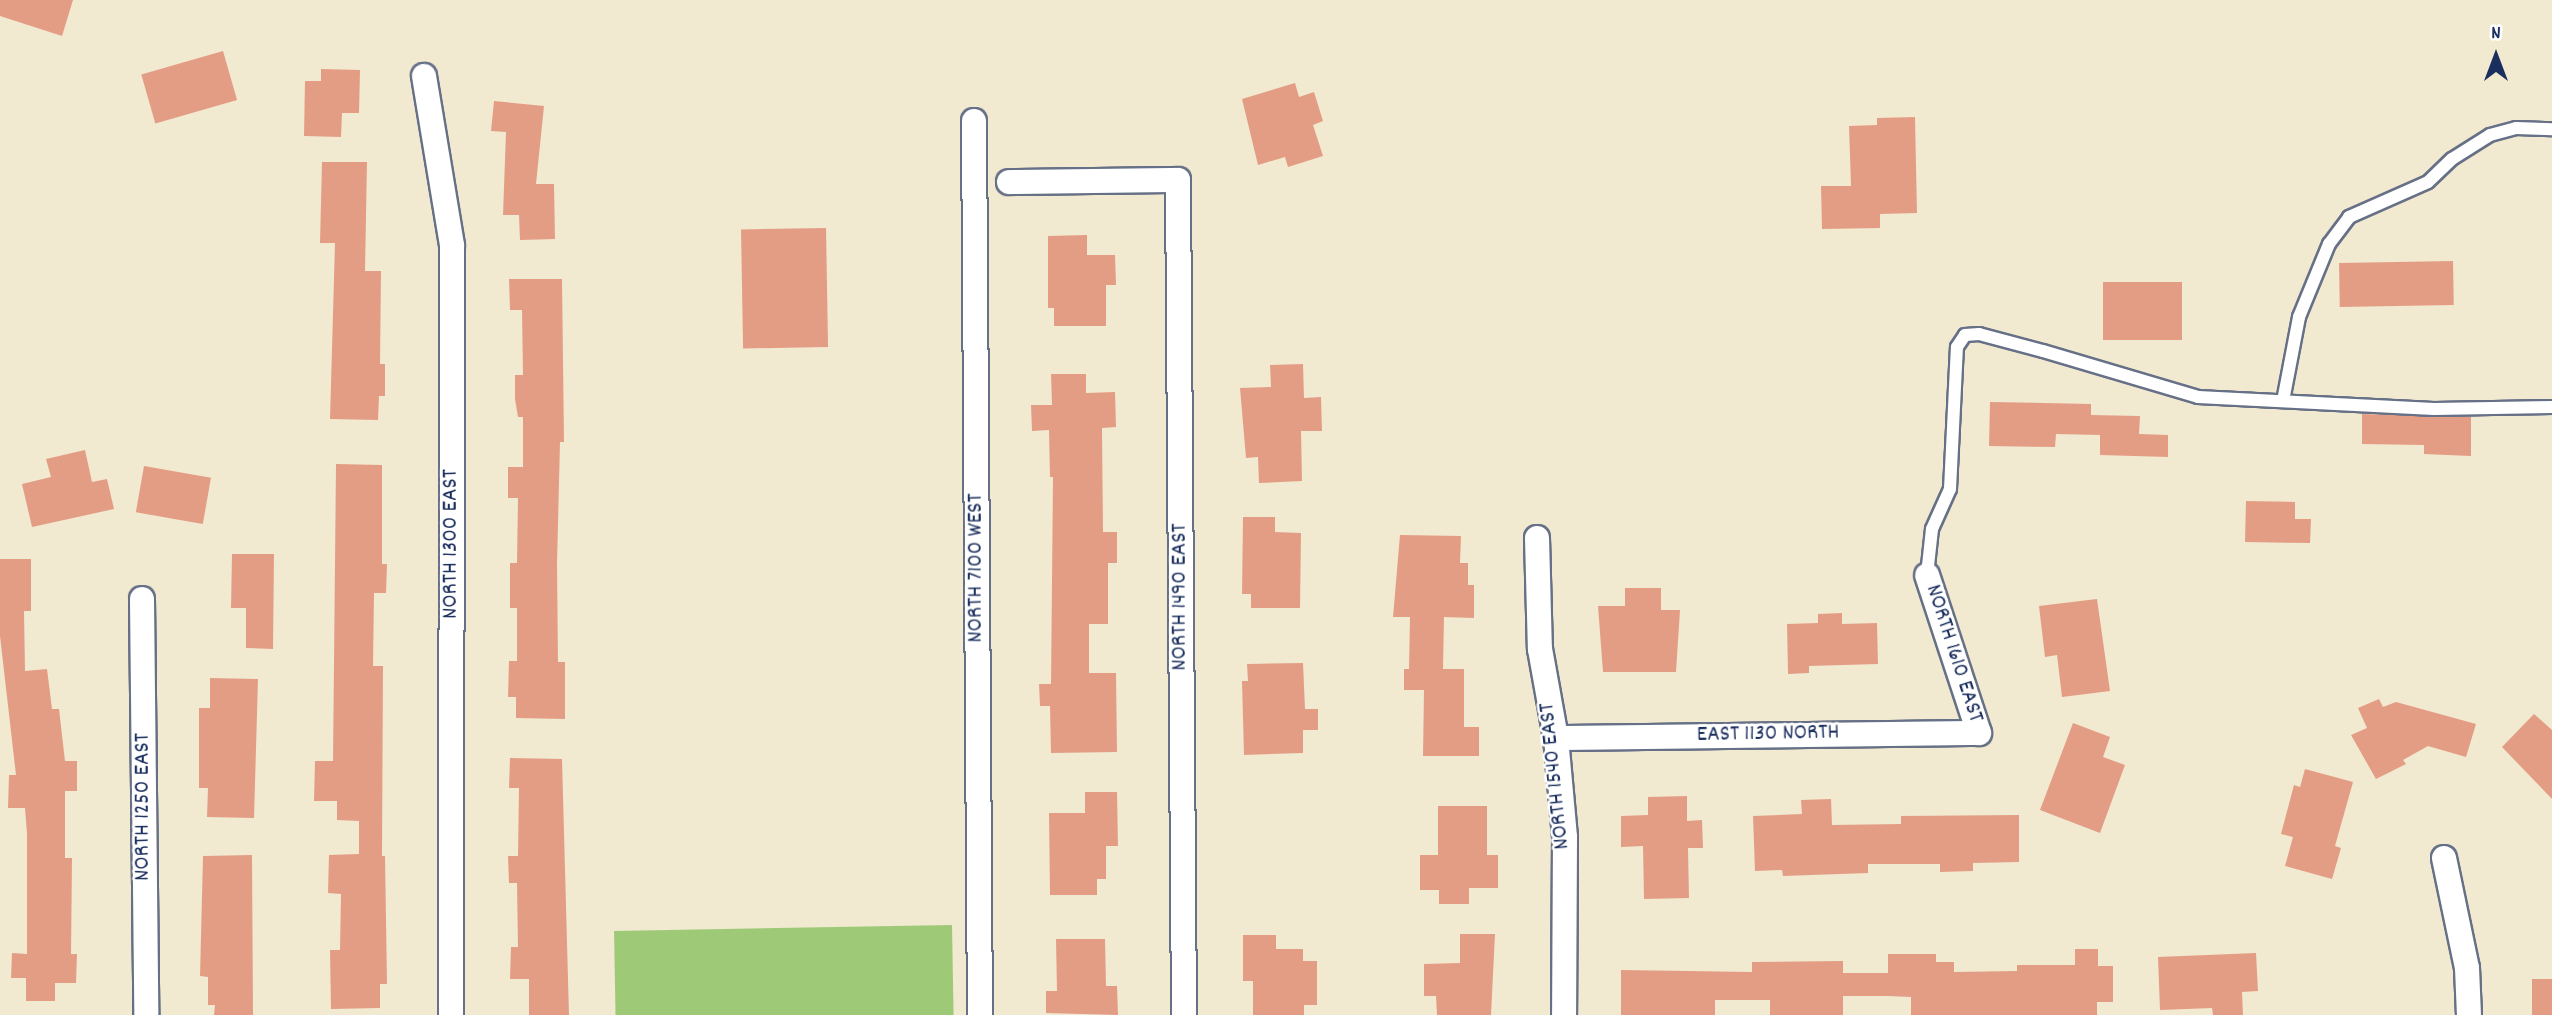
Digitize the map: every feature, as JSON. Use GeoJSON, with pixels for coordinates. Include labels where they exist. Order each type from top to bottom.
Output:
{"type":"FeatureCollection","features":[{"type":"Feature","properties":{"kind":"street","name":"NORTH 1300 EAST"},"geometry":{"type":"LineString","coordinates":[[424,76],[452,245],[451,1015]]}},
{"type":"Feature","properties":{"kind":"street","name":"NORTH 7100 WEST"},"geometry":{"type":"LineString","coordinates":[[974,121],[980,1015]]}},
{"type":"Feature","properties":{"kind":"street","name":"NORTH 1490 EAST"},"geometry":{"type":"LineString","coordinates":[[1009,182],[1178,180],[1184,1015]]}},
{"type":"Feature","properties":{"kind":"street","name":"NORTH 1540 EAST"},"geometry":{"type":"LineString","coordinates":[[1537,538],[1540,649],[1556,738],[1565,837],[1564,1015]]}},
{"type":"Feature","properties":{"kind":"street","name":"NORTH 1610 EAST"},"geometry":{"type":"LineString","coordinates":[[1927,575],[1979,733]]}},
{"type":"Feature","properties":{"kind":"street","name":"NORTH 1250 EAST"},"geometry":{"type":"LineString","coordinates":[[142,599],[146,1015]]}},
{"type":"Feature","properties":{"kind":"street","name":"EAST 1130 NORTH"},"geometry":{"type":"LineString","coordinates":[[1556,738],[1979,733]]}},
{"type":"Feature","properties":{"kind":"street"},"geometry":{"type":"LineString","coordinates":[[2444,858],[2467,968],[2469,1015]]}},
{"type":"Feature","properties":{"kind":"lane"},"geometry":{"type":"LineString","coordinates":[[2283,401],[2299,317],[2329,244],[2349,217],[2428,182],[2452,159],[2490,135],[2516,128],[2552,129]]}},
{"type":"Feature","properties":{"kind":"lane"},"geometry":{"type":"LineString","coordinates":[[1927,575],[1932,529],[1950,489],[1957,347],[1965,335],[1979,334],[2043,351],[2198,397],[2434,409],[2552,407]]}},
{"type":"Feature","properties":{"kind":"green space"},"geometry":{"type":"Polygon","coordinates":[[[952,925],[954,1015],[616,1015],[614,931],[952,925]]]}},
{"type":"Feature","properties":{"kind":"building"},"geometry":{"type":"Polygon","coordinates":[[[0,0],[73,0],[62,36],[0,16],[0,0]]]}},
{"type":"Feature","properties":{"kind":"building"},"geometry":{"type":"Polygon","coordinates":[[[223,51],[237,100],[155,123],[141,74],[223,51]]]}},
{"type":"Feature","properties":{"kind":"building"},"geometry":{"type":"Polygon","coordinates":[[[321,69],[360,70],[359,113],[342,113],[341,137],[304,136],[305,81],[321,81],[321,69]]]}},
{"type":"Feature","properties":{"kind":"building"},"geometry":{"type":"Polygon","coordinates":[[[1295,83],[1299,97],[1314,92],[1323,121],[1313,125],[1323,156],[1288,167],[1285,157],[1258,165],[1242,99],[1295,83]]]}},
{"type":"Feature","properties":{"kind":"building"},"geometry":{"type":"Polygon","coordinates":[[[494,101],[544,106],[536,184],[554,184],[555,239],[520,240],[519,215],[503,215],[506,132],[491,131],[494,101]]]}},
{"type":"Feature","properties":{"kind":"building"},"geometry":{"type":"Polygon","coordinates":[[[1915,117],[1917,213],[1880,214],[1880,228],[1822,229],[1821,186],[1851,186],[1849,126],[1877,125],[1877,118],[1915,117]]]}},
{"type":"Feature","properties":{"kind":"building"},"geometry":{"type":"Polygon","coordinates":[[[322,162],[367,162],[365,271],[381,271],[380,364],[385,364],[385,396],[379,396],[378,420],[330,419],[335,243],[320,243],[322,162]]]}},
{"type":"Feature","properties":{"kind":"building"},"geometry":{"type":"Polygon","coordinates":[[[826,228],[828,347],[743,348],[741,229],[826,228]]]}},
{"type":"Feature","properties":{"kind":"building"},"geometry":{"type":"Polygon","coordinates":[[[1087,235],[1087,255],[1115,255],[1116,285],[1106,285],[1106,326],[1054,326],[1054,308],[1048,308],[1048,236],[1087,235]]]}},
{"type":"Feature","properties":{"kind":"building"},"geometry":{"type":"Polygon","coordinates":[[[2453,261],[2454,305],[2340,307],[2339,263],[2453,261]]]}},
{"type":"Feature","properties":{"kind":"building"},"geometry":{"type":"Polygon","coordinates":[[[509,279],[562,279],[564,442],[560,442],[557,564],[558,662],[565,662],[565,719],[516,718],[516,697],[508,697],[509,661],[517,661],[517,608],[510,608],[510,563],[517,563],[518,498],[508,498],[508,467],[523,467],[523,417],[518,417],[515,399],[515,375],[523,375],[522,310],[510,310],[509,279]]]}},
{"type":"Feature","properties":{"kind":"building"},"geometry":{"type":"Polygon","coordinates":[[[2103,282],[2182,282],[2182,340],[2103,340],[2103,282]]]}},
{"type":"Feature","properties":{"kind":"building"},"geometry":{"type":"Polygon","coordinates":[[[1303,364],[1304,398],[1321,397],[1322,431],[1301,431],[1302,481],[1259,483],[1258,457],[1246,458],[1240,388],[1271,387],[1270,365],[1303,364]]]}},
{"type":"Feature","properties":{"kind":"building"},"geometry":{"type":"Polygon","coordinates":[[[1051,374],[1086,374],[1086,393],[1115,392],[1116,427],[1102,428],[1103,532],[1117,532],[1117,563],[1108,563],[1108,624],[1089,624],[1089,673],[1116,673],[1117,752],[1051,753],[1050,706],[1040,706],[1039,684],[1051,684],[1053,477],[1050,477],[1049,430],[1032,431],[1031,405],[1052,405],[1051,374]]]}},
{"type":"Feature","properties":{"kind":"building"},"geometry":{"type":"Polygon","coordinates":[[[1990,402],[2091,404],[2091,415],[2140,416],[2139,434],[2168,435],[2168,457],[2100,455],[2100,435],[2056,434],[2055,447],[1989,446],[1990,402]]]}},
{"type":"Feature","properties":{"kind":"building"},"geometry":{"type":"Polygon","coordinates":[[[2362,414],[2471,417],[2471,456],[2424,454],[2424,445],[2362,444],[2362,414]]]}},
{"type":"Feature","properties":{"kind":"building"},"geometry":{"type":"Polygon","coordinates":[[[85,450],[92,482],[107,479],[114,509],[32,527],[22,484],[51,477],[46,459],[85,450]]]}},
{"type":"Feature","properties":{"kind":"building"},"geometry":{"type":"Polygon","coordinates":[[[336,464],[382,465],[382,564],[387,564],[386,593],[374,593],[373,666],[383,666],[382,856],[385,856],[387,984],[380,984],[380,1008],[331,1009],[330,950],[340,950],[341,894],[328,893],[329,855],[359,854],[359,821],[337,820],[337,801],[314,801],[315,761],[333,761],[336,464]]]}},
{"type":"Feature","properties":{"kind":"building"},"geometry":{"type":"Polygon","coordinates":[[[144,466],[211,478],[203,524],[136,512],[144,466]]]}},
{"type":"Feature","properties":{"kind":"building"},"geometry":{"type":"Polygon","coordinates":[[[2246,501],[2295,502],[2295,519],[2311,519],[2310,543],[2245,542],[2246,501]]]}},
{"type":"Feature","properties":{"kind":"building"},"geometry":{"type":"Polygon","coordinates":[[[1243,517],[1275,517],[1275,532],[1301,533],[1300,608],[1251,608],[1251,594],[1242,594],[1243,517]]]}},
{"type":"Feature","properties":{"kind":"building"},"geometry":{"type":"Polygon","coordinates":[[[1400,535],[1461,536],[1460,563],[1468,563],[1468,585],[1474,585],[1474,618],[1444,617],[1443,669],[1464,669],[1464,727],[1479,727],[1479,756],[1423,756],[1424,690],[1404,690],[1404,669],[1409,669],[1410,617],[1393,617],[1400,535]]]}},
{"type":"Feature","properties":{"kind":"building"},"geometry":{"type":"Polygon","coordinates":[[[232,554],[274,554],[273,649],[246,648],[246,608],[231,608],[232,554]]]}},
{"type":"Feature","properties":{"kind":"building"},"geometry":{"type":"Polygon","coordinates":[[[0,559],[31,559],[31,611],[24,611],[25,671],[47,669],[52,709],[59,709],[65,761],[77,761],[77,791],[65,791],[65,858],[72,858],[71,954],[77,954],[76,983],[55,983],[55,1001],[26,1001],[26,978],[11,978],[12,953],[27,954],[27,834],[25,808],[8,808],[9,775],[16,775],[0,636],[0,559]]]}},
{"type":"Feature","properties":{"kind":"building"},"geometry":{"type":"Polygon","coordinates":[[[1625,588],[1661,588],[1661,610],[1680,610],[1676,672],[1603,672],[1598,606],[1625,606],[1625,588]]]}},
{"type":"Feature","properties":{"kind":"building"},"geometry":{"type":"Polygon","coordinates":[[[2097,599],[2110,691],[2062,697],[2057,655],[2045,657],[2039,606],[2097,599]]]}},
{"type":"Feature","properties":{"kind":"building"},"geometry":{"type":"Polygon","coordinates":[[[1842,613],[1842,624],[1877,623],[1878,664],[1809,666],[1809,673],[1788,674],[1787,624],[1818,623],[1818,614],[1842,613]]]}},
{"type":"Feature","properties":{"kind":"building"},"geometry":{"type":"Polygon","coordinates":[[[1303,663],[1305,709],[1318,709],[1318,730],[1303,730],[1303,753],[1244,755],[1242,681],[1248,681],[1247,664],[1303,663]]]}},
{"type":"Feature","properties":{"kind":"building"},"geometry":{"type":"Polygon","coordinates":[[[210,678],[258,679],[254,818],[207,817],[208,788],[199,788],[199,708],[210,708],[210,678]]]}},
{"type":"Feature","properties":{"kind":"building"},"geometry":{"type":"Polygon","coordinates":[[[2379,699],[2383,707],[2396,702],[2476,724],[2466,757],[2428,746],[2403,760],[2406,764],[2376,779],[2351,735],[2367,728],[2358,708],[2379,699]]]}},
{"type":"Feature","properties":{"kind":"building"},"geometry":{"type":"Polygon","coordinates":[[[2534,714],[2552,730],[2552,799],[2502,747],[2534,714]]]}},
{"type":"Feature","properties":{"kind":"building"},"geometry":{"type":"Polygon","coordinates":[[[2073,723],[2110,737],[2103,757],[2125,765],[2100,833],[2040,810],[2073,723]]]}},
{"type":"Feature","properties":{"kind":"building"},"geometry":{"type":"Polygon","coordinates":[[[510,758],[562,759],[569,1015],[529,1015],[529,979],[510,979],[511,947],[518,947],[517,883],[509,883],[508,856],[518,856],[519,788],[509,788],[510,758]]]}},
{"type":"Feature","properties":{"kind":"building"},"geometry":{"type":"Polygon","coordinates":[[[2305,769],[2353,782],[2335,846],[2341,848],[2332,879],[2285,866],[2293,837],[2281,834],[2294,785],[2300,787],[2305,769]]]}},
{"type":"Feature","properties":{"kind":"building"},"geometry":{"type":"Polygon","coordinates":[[[1085,792],[1117,792],[1118,846],[1106,846],[1106,879],[1097,879],[1097,895],[1050,895],[1049,813],[1085,813],[1085,792]]]}},
{"type":"Feature","properties":{"kind":"building"},"geometry":{"type":"Polygon","coordinates":[[[1687,796],[1687,821],[1702,820],[1703,848],[1688,848],[1689,898],[1644,899],[1643,846],[1621,847],[1621,816],[1648,815],[1648,797],[1687,796]]]}},
{"type":"Feature","properties":{"kind":"building"},"geometry":{"type":"Polygon","coordinates":[[[1831,799],[1832,825],[1901,824],[1901,816],[2019,815],[2019,862],[1973,863],[1973,871],[1940,872],[1940,864],[1868,864],[1868,873],[1783,876],[1782,870],[1755,871],[1753,816],[1802,814],[1801,800],[1831,799]]]}},
{"type":"Feature","properties":{"kind":"building"},"geometry":{"type":"Polygon","coordinates":[[[1438,806],[1487,806],[1487,855],[1498,855],[1498,888],[1469,888],[1469,904],[1439,904],[1439,890],[1420,890],[1420,855],[1438,855],[1438,806]]]}},
{"type":"Feature","properties":{"kind":"building"},"geometry":{"type":"Polygon","coordinates":[[[252,855],[253,1015],[214,1015],[215,1005],[208,1005],[208,977],[200,976],[203,856],[252,855]]]}},
{"type":"Feature","properties":{"kind":"building"},"geometry":{"type":"Polygon","coordinates":[[[1460,934],[1495,934],[1491,1015],[1437,1015],[1436,996],[1424,996],[1424,964],[1460,963],[1460,934]]]}},
{"type":"Feature","properties":{"kind":"building"},"geometry":{"type":"Polygon","coordinates":[[[1243,935],[1276,935],[1276,949],[1303,949],[1303,961],[1317,961],[1317,1005],[1304,1005],[1304,1015],[1253,1015],[1253,981],[1243,981],[1243,935]]]}},
{"type":"Feature","properties":{"kind":"building"},"geometry":{"type":"Polygon","coordinates":[[[1056,939],[1105,939],[1106,986],[1117,986],[1118,1015],[1046,1013],[1046,991],[1057,991],[1056,939]]]}},
{"type":"Feature","properties":{"kind":"building"},"geometry":{"type":"Polygon","coordinates":[[[2075,949],[2098,949],[2098,966],[2113,966],[2113,1002],[2097,1002],[2097,1015],[1911,1015],[1911,997],[1843,996],[1843,1015],[1770,1015],[1770,1000],[1715,1000],[1715,1015],[1621,1015],[1621,970],[1752,972],[1752,962],[1843,961],[1843,973],[1888,973],[1888,954],[1936,954],[1936,962],[1954,962],[1954,972],[2017,971],[2017,965],[2075,965],[2075,949]]]}},
{"type":"Feature","properties":{"kind":"building"},"geometry":{"type":"Polygon","coordinates":[[[2256,953],[2258,991],[2242,992],[2243,1015],[2213,1015],[2212,1008],[2160,1010],[2158,957],[2256,953]]]}},
{"type":"Feature","properties":{"kind":"building"},"geometry":{"type":"Polygon","coordinates":[[[2532,979],[2552,979],[2552,1015],[2532,1015],[2532,979]]]}}]}
